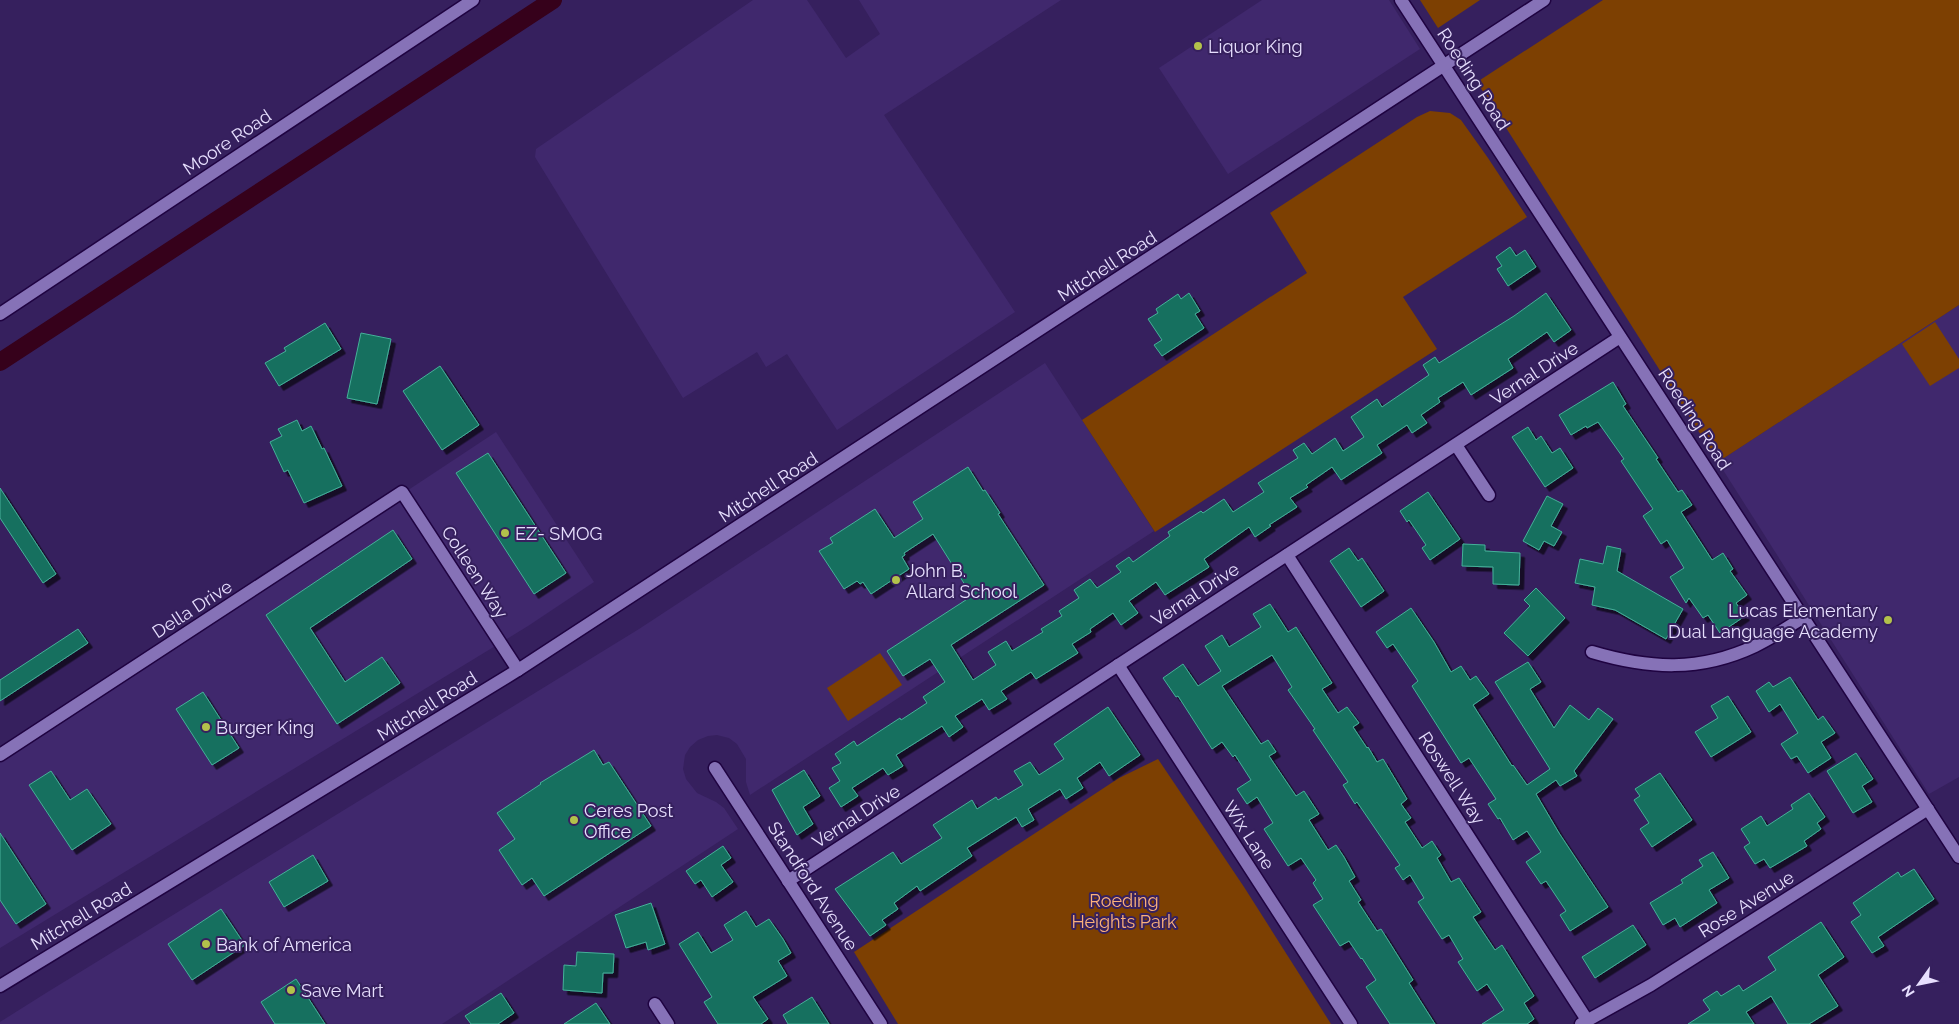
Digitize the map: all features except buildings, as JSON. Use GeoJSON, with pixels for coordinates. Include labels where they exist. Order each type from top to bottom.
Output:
{"type":"FeatureCollection","features":[{"type":"Feature","properties":{"kind":"street","name":"Moore Road"},"geometry":{"type":"LineString","coordinates":[[0,314],[473,0]]}},
{"type":"Feature","properties":{"kind":"street","name":"Roeding Road"},"geometry":{"type":"LineString","coordinates":[[1401,0],[1959,857]]}},
{"type":"Feature","properties":{"kind":"street","name":"Mitchell Road"},"geometry":{"type":"LineString","coordinates":[[0,986],[518,670],[1544,0]]}},
{"type":"Feature","properties":{"kind":"street","name":"Vernal Drive"},"geometry":{"type":"LineString","coordinates":[[788,881],[1620,337]]}},
{"type":"Feature","properties":{"kind":"street"},"geometry":{"type":"LineString","coordinates":[[1456,445],[1489,495]]}},
{"type":"Feature","properties":{"kind":"street","name":"Colleen Way"},"geometry":{"type":"LineString","coordinates":[[402,492],[518,670]]}},
{"type":"Feature","properties":{"kind":"street","name":"Della Drive"},"geometry":{"type":"LineString","coordinates":[[0,755],[402,492]]}},
{"type":"Feature","properties":{"kind":"street","name":"Roswell Way"},"geometry":{"type":"LineString","coordinates":[[1287,555],[1584,1022]]}},
{"type":"Feature","properties":{"kind":"street"},"geometry":{"type":"LineString","coordinates":[[1592,652],[1622,661],[1650,665],[1681,666],[1705,663],[1726,658],[1755,646],[1804,617]]}},
{"type":"Feature","properties":{"kind":"street","name":"Wix Lane"},"geometry":{"type":"LineString","coordinates":[[1118,665],[1350,1024]]}},
{"type":"Feature","properties":{"kind":"street","name":"Standford Avenue"},"geometry":{"type":"LineString","coordinates":[[715,768],[881,1024]]}},
{"type":"Feature","properties":{"kind":"street","name":"Rose Avenue"},"geometry":{"type":"LineString","coordinates":[[1584,1022],[1651,985],[1928,809]]}},
{"type":"Feature","properties":{"kind":"street"},"geometry":{"type":"LineString","coordinates":[[655,1004],[668,1024]]}},
{"type":"Feature","properties":{"kind":"shaded area"},"geometry":{"type":"Polygon","coordinates":[[[753,0],[807,0],[846,58],[880,34],[859,0],[1061,0],[884,115],[1015,312],[837,430],[787,354],[766,367],[757,352],[683,398],[535,157],[536,149],[753,0]]]}},
{"type":"Feature","properties":{"kind":"shaded area"},"geometry":{"type":"Polygon","coordinates":[[[1262,0],[1389,0],[1420,49],[1228,174],[1159,68],[1262,0]]]}},
{"type":"Feature","properties":{"kind":"shaded area","name":"Lucas Elementary Dual Language Academy"},"geometry":{"type":"Polygon","coordinates":[[[1959,305],[1959,777],[1929,794],[1718,462],[1959,305]]]}},
{"type":"Feature","properties":{"kind":"shaded area"},"geometry":{"type":"Polygon","coordinates":[[[1045,363],[1154,531],[750,795],[746,782],[746,759],[737,744],[729,738],[717,735],[698,740],[685,755],[683,769],[686,779],[697,793],[724,808],[738,829],[442,1024],[0,1024],[0,1022],[46,993],[639,629],[1045,363]]]}},
{"type":"Feature","properties":{"kind":"shaded area"},"geometry":{"type":"Polygon","coordinates":[[[496,432],[594,582],[528,626],[0,948],[0,760],[496,432]]]}},
{"type":"Feature","properties":{"kind":"green space"},"geometry":{"type":"Polygon","coordinates":[[[1420,0],[1480,0],[1438,28],[1420,0]]]}},
{"type":"Feature","properties":{"kind":"green space"},"geometry":{"type":"Polygon","coordinates":[[[1603,0],[1959,0],[1959,305],[1718,462],[1477,82],[1603,0]]]}},
{"type":"Feature","properties":{"kind":"green space"},"geometry":{"type":"Polygon","coordinates":[[[1430,111],[1450,113],[1461,120],[1527,217],[1403,297],[1437,349],[1155,532],[1082,420],[1307,273],[1270,213],[1417,117],[1430,111]]]}},
{"type":"Feature","properties":{"kind":"green space"},"geometry":{"type":"Polygon","coordinates":[[[1935,322],[1959,359],[1959,368],[1930,386],[1902,344],[1935,322]]]}},
{"type":"Feature","properties":{"kind":"green space"},"geometry":{"type":"Polygon","coordinates":[[[880,653],[902,685],[848,721],[827,688],[880,653]]]}},
{"type":"Feature","properties":{"kind":"green space","name":"Roeding Heights Park"},"geometry":{"type":"Polygon","coordinates":[[[1158,759],[1244,887],[1331,1024],[898,1024],[854,952],[1119,778],[1158,759]]]}},
{"type":"Feature","properties":{"kind":"waterway"},"geometry":{"type":"LineString","coordinates":[[0,362],[553,0]]}},
{"type":"Feature","properties":{"kind":"place","name":"Liquor King"},"geometry":{"type":"Point","coordinates":[1198,46]}},
{"type":"Feature","properties":{"kind":"place","name":"EZ- SMOG"},"geometry":{"type":"Point","coordinates":[505,533]}},
{"type":"Feature","properties":{"kind":"place","name":"John B. Allard School"},"geometry":{"type":"Point","coordinates":[896,580]}},
{"type":"Feature","properties":{"kind":"place","name":"Lucas Elementary Dual Language Academy"},"geometry":{"type":"Point","coordinates":[1888,620]}},
{"type":"Feature","properties":{"kind":"place","name":"Burger King"},"geometry":{"type":"Point","coordinates":[206,727]}},
{"type":"Feature","properties":{"kind":"place","name":"Ceres Post Office"},"geometry":{"type":"Point","coordinates":[574,820]}},
{"type":"Feature","properties":{"kind":"place","name":"Bank of America"},"geometry":{"type":"Point","coordinates":[206,944]}},
{"type":"Feature","properties":{"kind":"place","name":"Save Mart"},"geometry":{"type":"Point","coordinates":[291,990]}}]}
